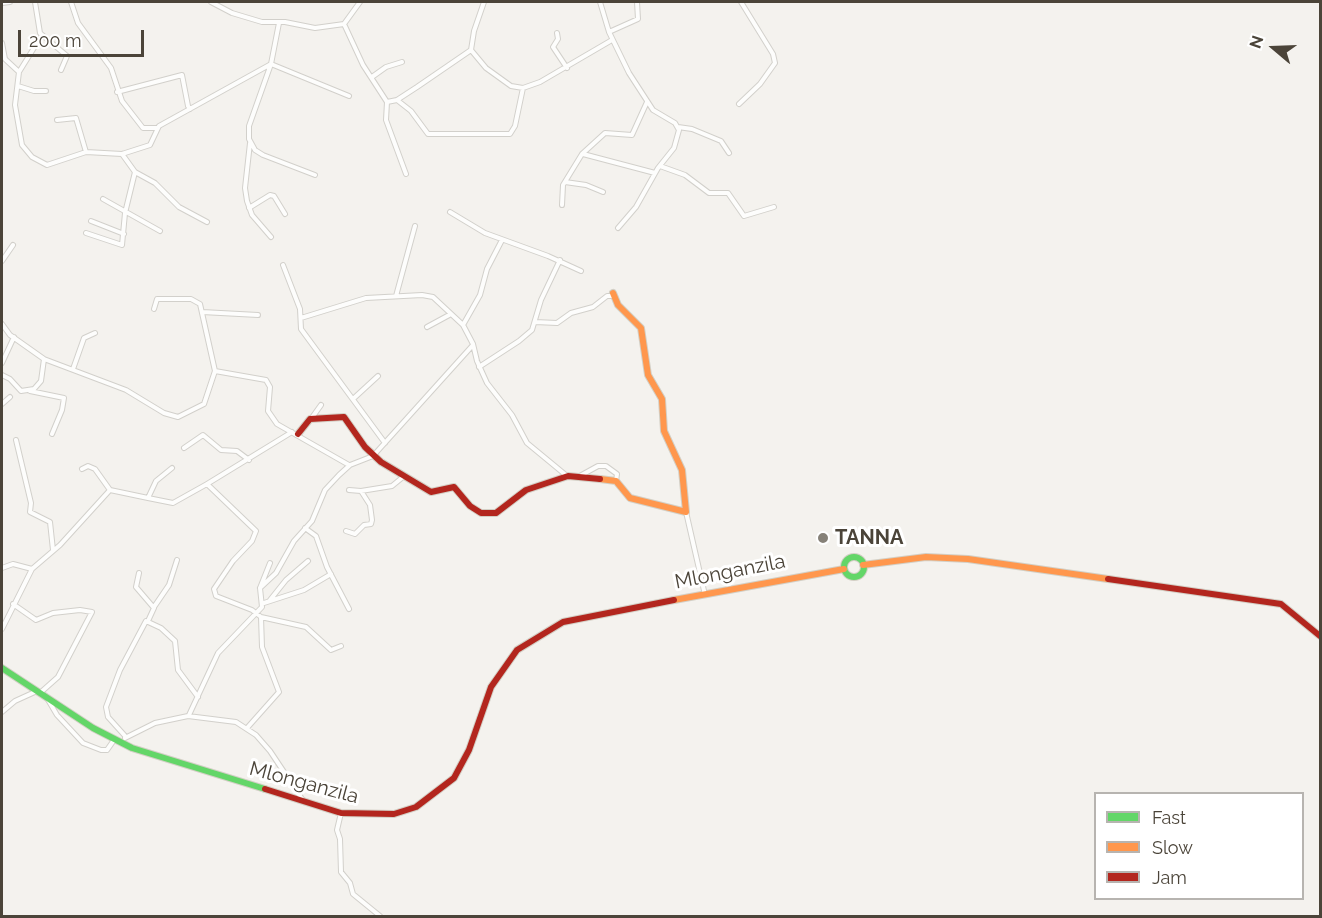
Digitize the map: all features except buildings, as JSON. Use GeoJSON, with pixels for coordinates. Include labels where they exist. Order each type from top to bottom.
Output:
{"type":"FeatureCollection","features":[{"type":"Feature","properties":{"kind":"street"},"geometry":{"type":"LineString","coordinates":[[2,2],[10,2]]}},
{"type":"Feature","properties":{"kind":"street"},"geometry":{"type":"LineString","coordinates":[[35,2],[42,35],[67,56],[61,69]]}},
{"type":"Feature","properties":{"kind":"street"},"geometry":{"type":"LineString","coordinates":[[71,2],[78,23],[111,68],[117,92],[143,128],[157,128],[271,64]]}},
{"type":"Feature","properties":{"kind":"street"},"geometry":{"type":"LineString","coordinates":[[212,2],[262,22],[315,28],[344,24],[360,2]]}},
{"type":"Feature","properties":{"kind":"street"},"geometry":{"type":"LineString","coordinates":[[387,102],[397,100],[471,50],[484,2]]}},
{"type":"Feature","properties":{"kind":"street"},"geometry":{"type":"LineString","coordinates":[[600,2],[612,40],[625,67],[658,115],[678,127],[692,129],[721,141],[729,153]]}},
{"type":"Feature","properties":{"kind":"street"},"geometry":{"type":"LineString","coordinates":[[609,32],[639,18],[637,2]]}},
{"type":"Feature","properties":{"kind":"street"},"geometry":{"type":"LineString","coordinates":[[739,104],[760,84],[775,63],[773,54],[741,2]]}},
{"type":"Feature","properties":{"kind":"street"},"geometry":{"type":"LineString","coordinates":[[271,237],[249,208],[245,188],[250,143],[249,126],[271,64],[279,23]]}},
{"type":"Feature","properties":{"kind":"street"},"geometry":{"type":"LineString","coordinates":[[344,24],[387,102],[386,120],[406,174]]}},
{"type":"Feature","properties":{"kind":"street"},"geometry":{"type":"LineString","coordinates":[[557,33],[558,40],[553,47],[567,68]]}},
{"type":"Feature","properties":{"kind":"street"},"geometry":{"type":"LineString","coordinates":[[42,35],[19,72],[15,105],[21,142],[28,153],[47,165],[86,152],[122,154],[150,145],[157,128]]}},
{"type":"Feature","properties":{"kind":"street"},"geometry":{"type":"LineString","coordinates":[[471,50],[491,72],[511,86],[523,88],[567,68],[612,40]]}},
{"type":"Feature","properties":{"kind":"street"},"geometry":{"type":"LineString","coordinates":[[2,43],[5,59],[19,72]]}},
{"type":"Feature","properties":{"kind":"street"},"geometry":{"type":"LineString","coordinates":[[372,77],[387,67],[402,62]]}},
{"type":"Feature","properties":{"kind":"street"},"geometry":{"type":"LineString","coordinates":[[271,64],[349,96]]}},
{"type":"Feature","properties":{"kind":"street"},"geometry":{"type":"LineString","coordinates":[[117,92],[182,75],[190,109]]}},
{"type":"Feature","properties":{"kind":"street"},"geometry":{"type":"LineString","coordinates":[[18,86],[34,91],[46,91]]}},
{"type":"Feature","properties":{"kind":"street"},"geometry":{"type":"LineString","coordinates":[[397,100],[411,111],[428,134],[510,134],[515,126],[523,88]]}},
{"type":"Feature","properties":{"kind":"street"},"geometry":{"type":"LineString","coordinates":[[562,205],[564,182],[582,154],[605,133],[632,135],[647,101]]}},
{"type":"Feature","properties":{"kind":"street"},"geometry":{"type":"LineString","coordinates":[[57,120],[76,118],[86,152]]}},
{"type":"Feature","properties":{"kind":"street"},"geometry":{"type":"LineString","coordinates":[[618,228],[636,207],[655,173],[675,145],[678,127]]}},
{"type":"Feature","properties":{"kind":"street"},"geometry":{"type":"LineString","coordinates":[[250,143],[255,150],[266,157],[315,175]]}},
{"type":"Feature","properties":{"kind":"street"},"geometry":{"type":"LineString","coordinates":[[122,154],[135,172],[155,183],[185,212],[207,222]]}},
{"type":"Feature","properties":{"kind":"street"},"geometry":{"type":"LineString","coordinates":[[582,154],[655,173]]}},
{"type":"Feature","properties":{"kind":"street"},"geometry":{"type":"LineString","coordinates":[[660,166],[685,175],[705,191],[713,194],[728,193],[744,216],[774,207]]}},
{"type":"Feature","properties":{"kind":"street"},"geometry":{"type":"LineString","coordinates":[[86,233],[120,246],[135,172]]}},
{"type":"Feature","properties":{"kind":"street"},"geometry":{"type":"LineString","coordinates":[[564,182],[580,183],[603,192]]}},
{"type":"Feature","properties":{"kind":"street"},"geometry":{"type":"LineString","coordinates":[[249,208],[270,195],[274,196],[285,214]]}},
{"type":"Feature","properties":{"kind":"street"},"geometry":{"type":"LineString","coordinates":[[103,199],[160,231]]}},
{"type":"Feature","properties":{"kind":"street"},"geometry":{"type":"LineString","coordinates":[[450,212],[467,225],[560,260],[581,271]]}},
{"type":"Feature","properties":{"kind":"street"},"geometry":{"type":"LineString","coordinates":[[91,221],[124,234]]}},
{"type":"Feature","properties":{"kind":"street"},"geometry":{"type":"LineString","coordinates":[[396,296],[415,226]]}},
{"type":"Feature","properties":{"kind":"street"},"geometry":{"type":"LineString","coordinates":[[463,325],[480,295],[488,269],[502,240]]}},
{"type":"Feature","properties":{"kind":"street"},"geometry":{"type":"LineString","coordinates":[[2,261],[13,245]]}},
{"type":"Feature","properties":{"kind":"street"},"geometry":{"type":"LineString","coordinates":[[479,367],[532,330],[541,300],[560,260]]}},
{"type":"Feature","properties":{"kind":"street"},"geometry":{"type":"LineString","coordinates":[[283,266],[302,318],[301,329],[386,443]]}},
{"type":"Feature","properties":{"kind":"street"},"geometry":{"type":"LineString","coordinates":[[535,322],[557,323],[571,313],[592,307],[613,294],[618,305],[640,328],[645,341],[648,375],[658,388],[662,399],[664,431],[682,470],[686,512],[705,595]]}},
{"type":"Feature","properties":{"kind":"street"},"geometry":{"type":"LineString","coordinates":[[302,318],[362,299],[428,296],[463,325],[473,344],[479,367],[490,388],[512,415],[527,442],[568,476]]}},
{"type":"Feature","properties":{"kind":"street"},"geometry":{"type":"LineString","coordinates":[[2,324],[14,338],[44,359],[135,394],[164,413],[178,417],[204,404],[215,371],[202,312],[200,304],[191,299],[157,299],[154,309]]}},
{"type":"Feature","properties":{"kind":"street"},"geometry":{"type":"LineString","coordinates":[[202,312],[258,315]]}},
{"type":"Feature","properties":{"kind":"street"},"geometry":{"type":"LineString","coordinates":[[427,327],[452,314]]}},
{"type":"Feature","properties":{"kind":"street"},"geometry":{"type":"LineString","coordinates":[[73,369],[84,338],[95,333]]}},
{"type":"Feature","properties":{"kind":"street"},"geometry":{"type":"LineString","coordinates":[[2,363],[14,338]]}},
{"type":"Feature","properties":{"kind":"street"},"geometry":{"type":"LineString","coordinates":[[260,588],[276,573],[312,521],[326,490],[350,465],[373,456],[473,344]]}},
{"type":"Feature","properties":{"kind":"street"},"geometry":{"type":"LineString","coordinates":[[29,391],[41,381],[44,359]]}},
{"type":"Feature","properties":{"kind":"street"},"geometry":{"type":"LineString","coordinates":[[215,371],[266,380],[270,387],[270,415],[277,424],[350,465]]}},
{"type":"Feature","properties":{"kind":"street"},"geometry":{"type":"LineString","coordinates":[[2,375],[19,390],[64,398],[62,410],[52,434]]}},
{"type":"Feature","properties":{"kind":"street"},"geometry":{"type":"LineString","coordinates":[[353,399],[378,376]]}},
{"type":"Feature","properties":{"kind":"street"},"geometry":{"type":"LineString","coordinates":[[2,404],[10,397]]}},
{"type":"Feature","properties":{"kind":"street"},"geometry":{"type":"LineString","coordinates":[[82,469],[91,466],[95,469],[110,490],[173,503],[295,433],[321,405]]}},
{"type":"Feature","properties":{"kind":"street"},"geometry":{"type":"LineString","coordinates":[[310,419],[344,417],[373,456],[403,477],[434,492],[453,487],[470,506],[481,513],[490,514],[500,510],[526,490],[568,476],[616,481],[630,498],[686,512]]}},
{"type":"Feature","properties":{"kind":"street"},"geometry":{"type":"LineString","coordinates":[[184,448],[203,435],[221,450],[237,451],[249,460]]}},
{"type":"Feature","properties":{"kind":"street"},"geometry":{"type":"LineString","coordinates":[[16,440],[31,502],[30,512],[50,522],[53,550]]}},
{"type":"Feature","properties":{"kind":"street"},"geometry":{"type":"LineString","coordinates":[[578,477],[598,466],[606,466],[617,474],[616,481]]}},
{"type":"Feature","properties":{"kind":"street"},"geometry":{"type":"LineString","coordinates":[[148,498],[156,481],[172,468]]}},
{"type":"Feature","properties":{"kind":"street"},"geometry":{"type":"LineString","coordinates":[[349,490],[361,491],[392,486],[403,477]]}},
{"type":"Feature","properties":{"kind":"street"},"geometry":{"type":"LineString","coordinates":[[207,484],[256,531],[252,541],[233,561],[214,593],[219,598],[252,610],[261,617],[306,627],[332,650],[341,646]]}},
{"type":"Feature","properties":{"kind":"street"},"geometry":{"type":"LineString","coordinates":[[2,629],[33,569],[110,490]]}},
{"type":"Feature","properties":{"kind":"street"},"geometry":{"type":"LineString","coordinates":[[346,531],[354,534],[364,525],[372,523],[370,506],[361,491]]}},
{"type":"Feature","properties":{"kind":"street"},"geometry":{"type":"LineString","coordinates":[[305,528],[315,536],[349,609]]}},
{"type":"Feature","properties":{"kind":"street"},"geometry":{"type":"LineString","coordinates":[[851,557],[858,557],[863,565],[862,571],[855,576],[849,575],[844,569],[846,561],[851,557]]}},
{"type":"Feature","properties":{"kind":"street"},"geometry":{"type":"LineString","coordinates":[[863,565],[926,557],[968,559],[1286,606],[1320,636]]}},
{"type":"Feature","properties":{"kind":"street"},"geometry":{"type":"LineString","coordinates":[[126,737],[108,717],[106,707],[136,636],[148,621],[169,585],[177,560]]}},
{"type":"Feature","properties":{"kind":"street"},"geometry":{"type":"LineString","coordinates":[[270,600],[286,580],[308,561]]}},
{"type":"Feature","properties":{"kind":"street"},"geometry":{"type":"LineString","coordinates":[[264,603],[260,588],[270,562]]}},
{"type":"Feature","properties":{"kind":"street"},"geometry":{"type":"LineString","coordinates":[[2,568],[13,564],[33,569]]}},
{"type":"Feature","properties":{"kind":"street","name":"Mlonganzila"},"geometry":{"type":"LineString","coordinates":[[2,668],[117,741],[171,762],[341,813],[374,816],[394,814],[416,807],[449,782],[469,750],[491,687],[500,671],[518,650],[549,629],[563,622],[591,615],[844,569]]}},
{"type":"Feature","properties":{"kind":"street"},"geometry":{"type":"LineString","coordinates":[[139,573],[136,588],[154,608]]}},
{"type":"Feature","properties":{"kind":"street"},"geometry":{"type":"LineString","coordinates":[[188,716],[218,653],[264,603],[304,590],[331,574]]}},
{"type":"Feature","properties":{"kind":"street"},"geometry":{"type":"LineString","coordinates":[[2,712],[15,701],[38,692],[58,678],[92,612],[80,610],[53,613],[36,620],[13,604]]}},
{"type":"Feature","properties":{"kind":"street"},"geometry":{"type":"LineString","coordinates":[[248,728],[279,692],[262,647],[261,617]]}},
{"type":"Feature","properties":{"kind":"street"},"geometry":{"type":"LineString","coordinates":[[148,621],[165,631],[174,641],[178,670],[198,697]]}},
{"type":"Feature","properties":{"kind":"street"},"geometry":{"type":"LineString","coordinates":[[47,698],[57,715],[83,743],[101,750],[107,750],[117,741],[155,723],[188,716],[227,719],[248,728],[270,751],[304,802]]}},
{"type":"Feature","properties":{"kind":"street"},"geometry":{"type":"LineString","coordinates":[[341,813],[337,830],[340,839],[341,872],[351,883],[353,894],[380,916]]}},
{"type":"Feature","properties":{"kind":"traffic: fast"},"geometry":{"type":"LineString","coordinates":[[854,557],[861,560],[864,567],[861,574],[854,577],[847,574],[844,567],[847,560],[854,557]]}},
{"type":"Feature","properties":{"kind":"traffic: fast"},"geometry":{"type":"LineString","coordinates":[[2,668],[93,728],[132,748],[265,789]]}},
{"type":"Feature","properties":{"kind":"traffic: slow"},"geometry":{"type":"LineString","coordinates":[[600,479],[616,481],[630,498],[686,512],[682,470],[664,431],[662,399],[648,375],[641,328],[618,305],[613,293]]}},
{"type":"Feature","properties":{"kind":"traffic: slow"},"geometry":{"type":"LineString","coordinates":[[863,565],[926,557],[968,559],[1108,579]]}},
{"type":"Feature","properties":{"kind":"traffic: slow"},"geometry":{"type":"LineString","coordinates":[[674,600],[844,569]]}},
{"type":"Feature","properties":{"kind":"traffic: jam"},"geometry":{"type":"LineString","coordinates":[[298,434],[310,419],[344,417],[365,447],[381,462],[431,492],[454,487],[470,506],[481,513],[496,513],[526,490],[568,476],[600,479]]}},
{"type":"Feature","properties":{"kind":"traffic: jam"},"geometry":{"type":"LineString","coordinates":[[1108,579],[1281,604],[1320,636]]}},
{"type":"Feature","properties":{"kind":"traffic: jam"},"geometry":{"type":"LineString","coordinates":[[265,789],[341,813],[394,814],[416,807],[454,778],[469,750],[491,687],[517,650],[563,622],[674,600]]}},
{"type":"Feature","properties":{"kind":"place","name":"TANNA"},"geometry":{"type":"Point","coordinates":[823,538]}}]}
